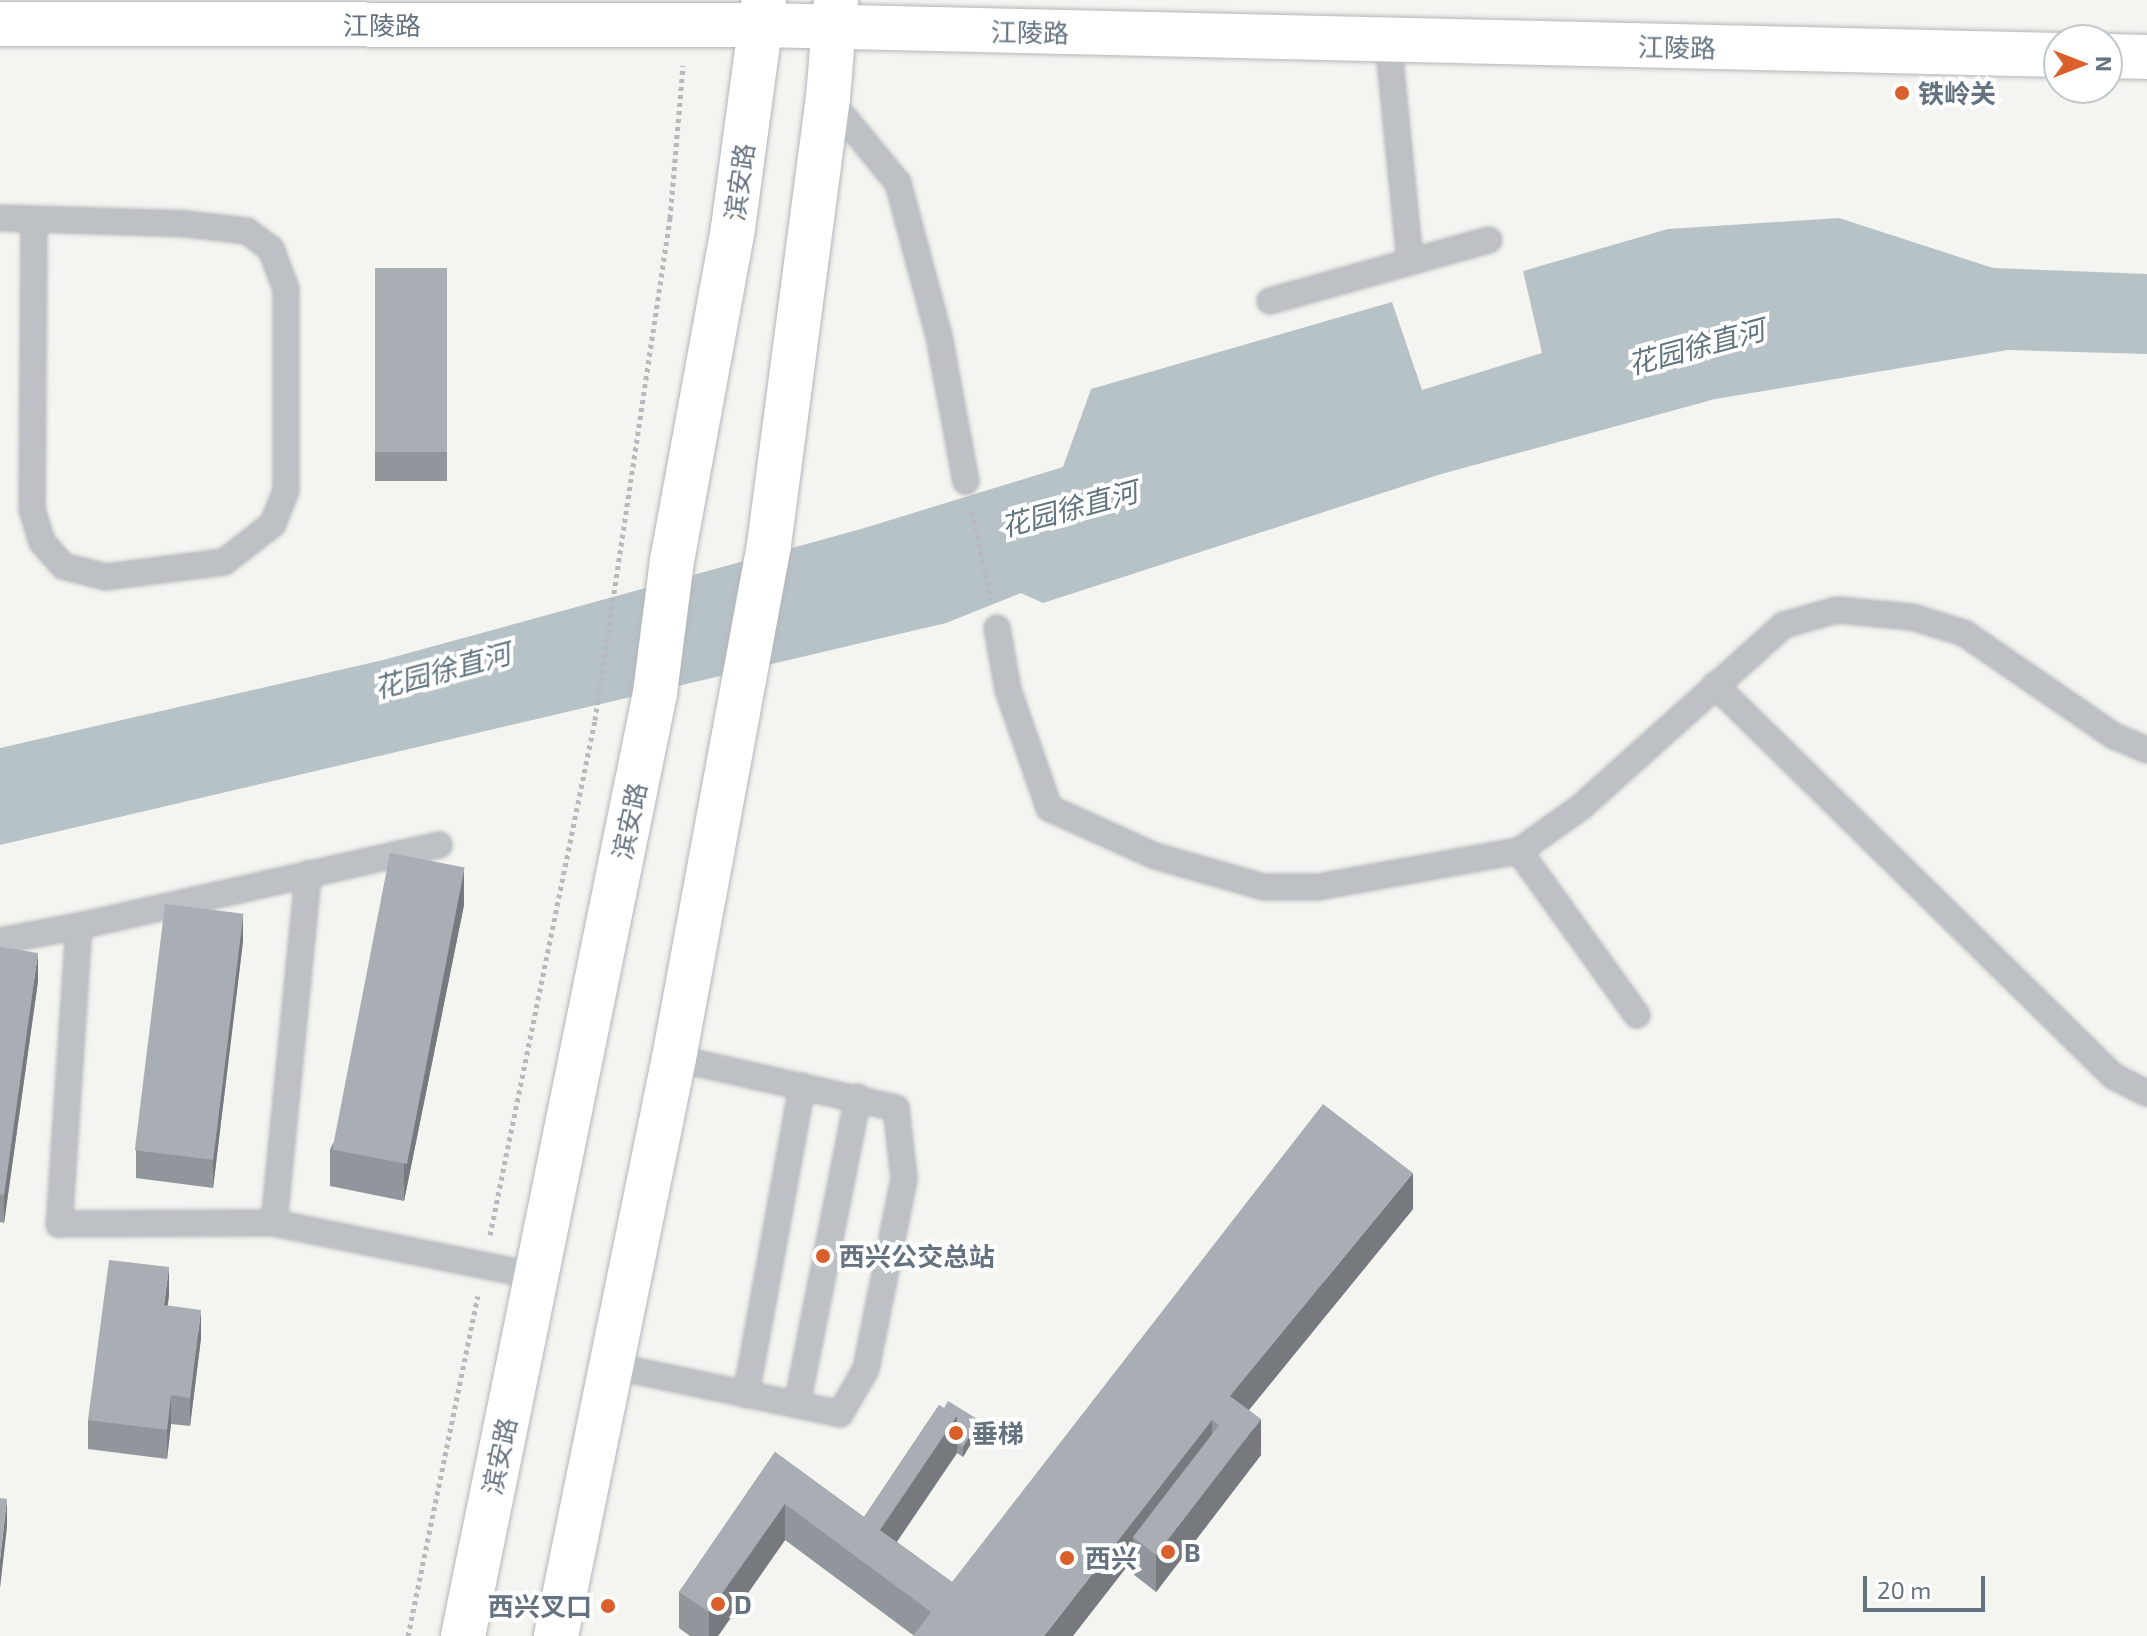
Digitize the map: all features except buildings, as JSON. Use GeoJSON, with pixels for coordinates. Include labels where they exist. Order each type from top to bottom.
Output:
{"type":"FeatureCollection","features":[{"type":"Feature","properties":{"kind":"main road","name":"江陵路"},"geometry":{"type":"LineString","coordinates":[[0,24],[686,25],[762,13],[834,14],[1388,40],[2043,55]]}},
{"type":"Feature","properties":{"kind":"main road","name":"滨安路"},"geometry":{"type":"LineString","coordinates":[[463,1636],[655,693],[672,561],[733,228],[762,13]]}},
{"type":"Feature","properties":{"kind":"main road"},"geometry":{"type":"LineString","coordinates":[[556,1636],[674,1058],[769,545],[828,98],[834,14]]}},
{"type":"Feature","properties":{"kind":"main road"},"geometry":{"type":"LineString","coordinates":[[2123,56],[2147,57]]}},
{"type":"Feature","properties":{"kind":"lane"},"geometry":{"type":"LineString","coordinates":[[1388,40],[1410,261]]}},
{"type":"Feature","properties":{"kind":"lane"},"geometry":{"type":"LineString","coordinates":[[828,98],[898,183],[939,336],[966,482]]}},
{"type":"Feature","properties":{"kind":"lane"},"geometry":{"type":"LineString","coordinates":[[0,218],[34,219],[247,231],[271,249],[286,289],[286,491],[273,524],[224,562],[106,577],[63,566],[42,542],[32,510],[34,219]]}},
{"type":"Feature","properties":{"kind":"lane"},"geometry":{"type":"LineString","coordinates":[[1270,301],[1489,240]]}},
{"type":"Feature","properties":{"kind":"lane"},"geometry":{"type":"LineString","coordinates":[[997,628],[1008,690],[1049,808],[1155,856],[1264,887],[1318,887],[1519,851],[1581,807],[1784,625],[1837,610],[1912,617],[1964,633],[2114,736],[2147,750]]}},
{"type":"Feature","properties":{"kind":"lane"},"geometry":{"type":"LineString","coordinates":[[1715,685],[2113,1076],[2147,1093]]}},
{"type":"Feature","properties":{"kind":"lane"},"geometry":{"type":"LineString","coordinates":[[0,941],[439,845]]}},
{"type":"Feature","properties":{"kind":"lane"},"geometry":{"type":"LineString","coordinates":[[1519,851],[1637,1015]]}},
{"type":"Feature","properties":{"kind":"lane"},"geometry":{"type":"LineString","coordinates":[[274,1223],[308,874]]}},
{"type":"Feature","properties":{"kind":"lane"},"geometry":{"type":"LineString","coordinates":[[79,926],[59,1224],[274,1223],[536,1276]]}},
{"type":"Feature","properties":{"kind":"lane"},"geometry":{"type":"LineString","coordinates":[[613,1366],[840,1414],[866,1369],[904,1178],[896,1108],[674,1058]]}},
{"type":"Feature","properties":{"kind":"lane"},"geometry":{"type":"LineString","coordinates":[[746,1395],[802,1086]]}},
{"type":"Feature","properties":{"kind":"lane"},"geometry":{"type":"LineString","coordinates":[[797,1405],[858,1097]]}},
{"type":"Feature","properties":{"kind":"path"},"geometry":{"type":"LineString","coordinates":[[408,1636],[595,720],[670,218],[686,25]]}},
{"type":"Feature","properties":{"kind":"path"},"geometry":{"type":"LineString","coordinates":[[966,482],[997,628]]}},
{"type":"Feature","properties":{"kind":"water","name":"花园徐直河"},"geometry":{"type":"Polygon","coordinates":[[[1839,218],[1993,268],[2147,274],[2147,354],[2008,350],[1715,399],[1438,475],[1043,603],[1021,593],[946,623],[0,845],[0,748],[383,660],[861,529],[1063,467],[1091,389],[1392,302],[1422,390],[1542,353],[1523,271],[1668,229],[1839,218]]]}},
{"type":"Feature","properties":{"kind":"place","name":"铁岭关"},"geometry":{"type":"Point","coordinates":[1902,93]}},
{"type":"Feature","properties":{"kind":"place","name":"西兴公交总站"},"geometry":{"type":"Point","coordinates":[823,1256]}},
{"type":"Feature","properties":{"kind":"place","name":"垂梯"},"geometry":{"type":"Point","coordinates":[956,1433]}},
{"type":"Feature","properties":{"kind":"place","name":"B"},"geometry":{"type":"Point","coordinates":[1168,1552]}},
{"type":"Feature","properties":{"kind":"place","name":"西兴"},"geometry":{"type":"Point","coordinates":[1067,1558]}},
{"type":"Feature","properties":{"kind":"place","name":"D"},"geometry":{"type":"Point","coordinates":[718,1604]}},
{"type":"Feature","properties":{"kind":"place","name":"西兴叉口"},"geometry":{"type":"Point","coordinates":[608,1606]}}]}
